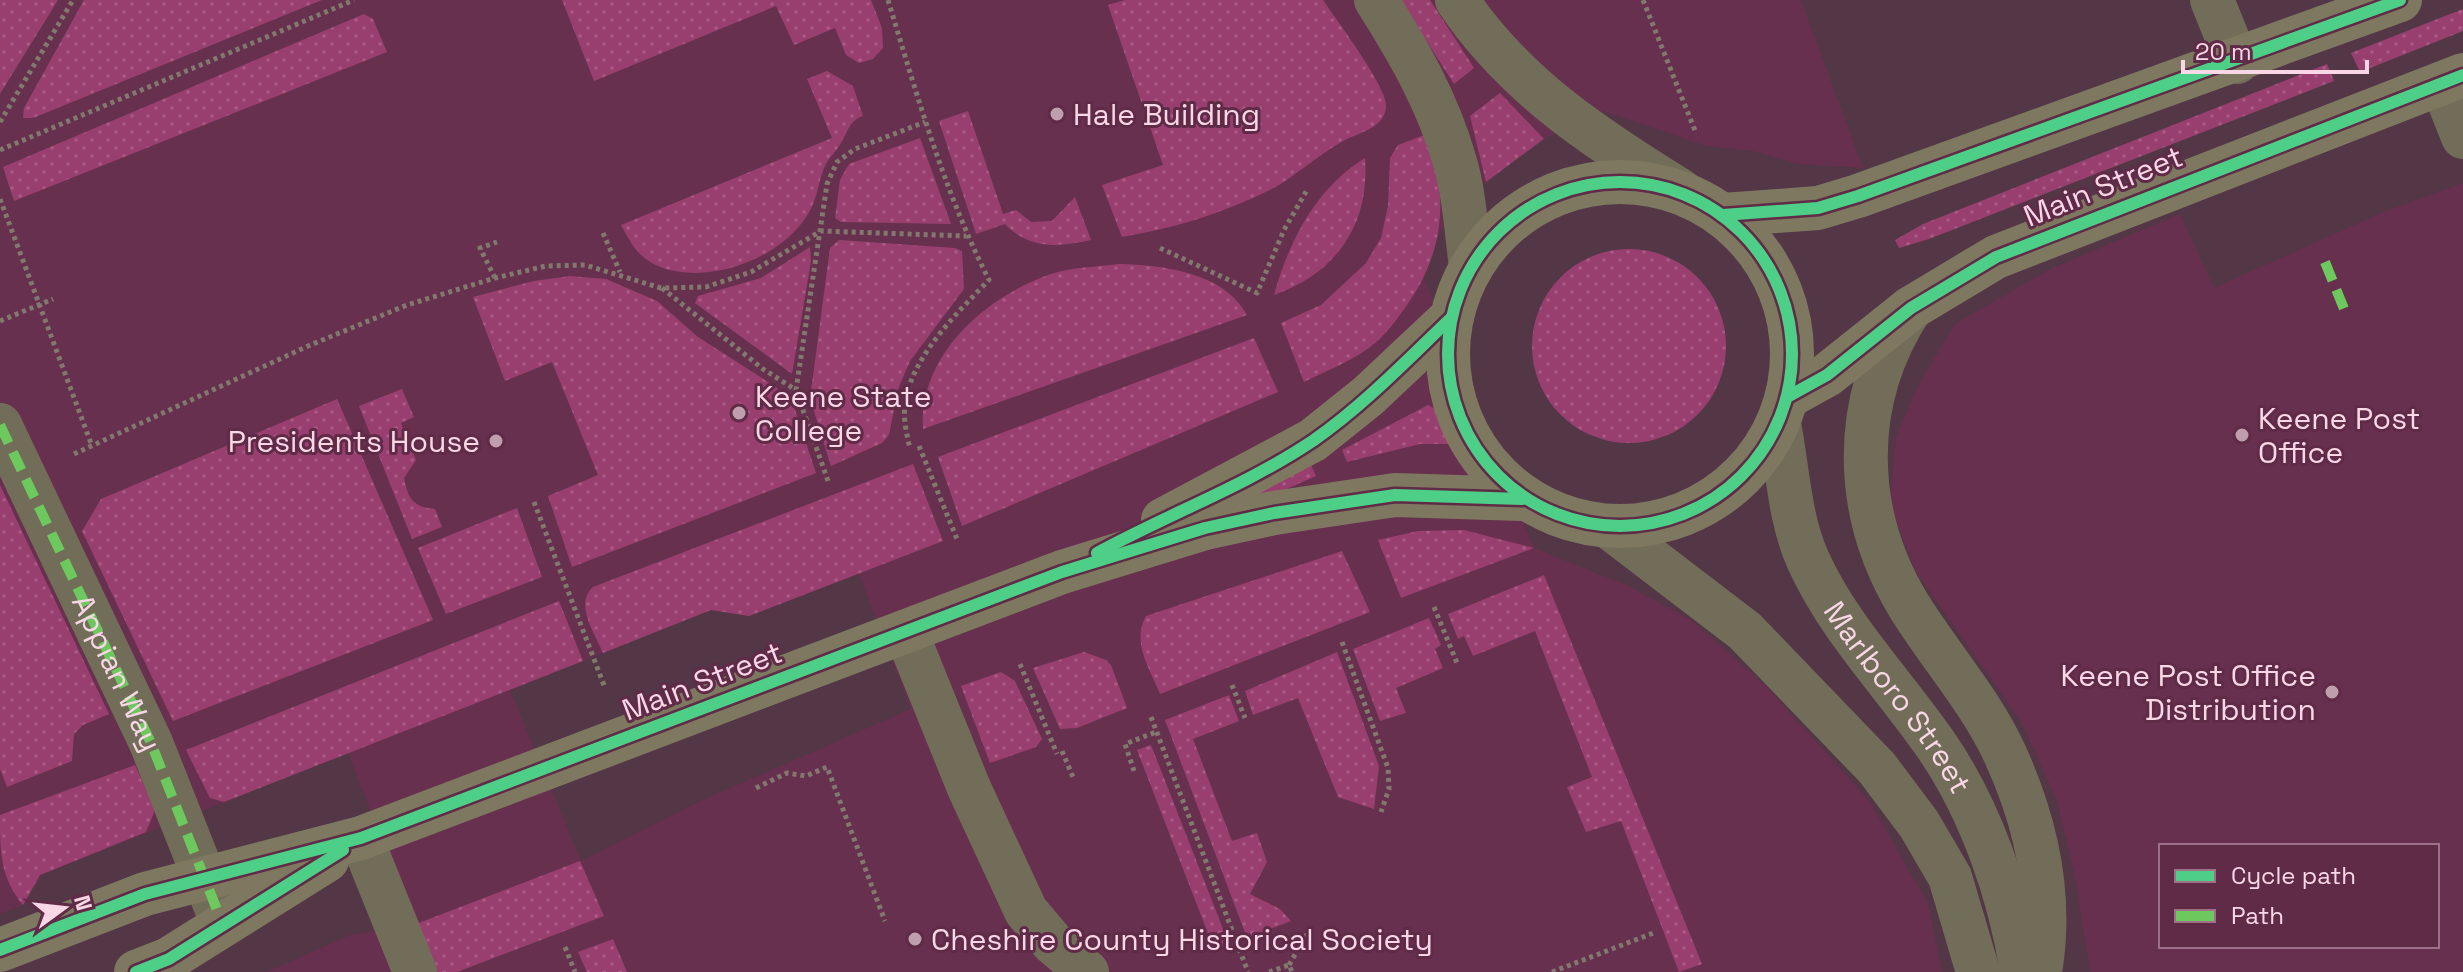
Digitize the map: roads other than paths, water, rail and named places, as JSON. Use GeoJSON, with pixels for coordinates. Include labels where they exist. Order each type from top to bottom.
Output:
{"type":"FeatureCollection","features":[{"type":"Feature","properties":{"kind":"main road"},"geometry":{"type":"LineString","coordinates":[[1723,215],[1818,208],[2237,62],[2400,0]]}},
{"type":"Feature","properties":{"kind":"main road","name":"Main Street"},"geometry":{"type":"LineString","coordinates":[[1784,410],[1911,308],[1996,257],[2452,79]]}},
{"type":"Feature","properties":{"kind":"main road"},"geometry":{"type":"LineString","coordinates":[[1634,181],[1681,191],[1723,215],[1760,253],[1784,301],[1792,354],[1784,410],[1763,455],[1705,506],[1658,524],[1609,527],[1560,518],[1522,499],[1485,464],[1459,419],[1448,369],[1451,318],[1471,266],[1501,228],[1540,200],[1585,184],[1609,182],[1634,181]]}},
{"type":"Feature","properties":{"kind":"main road","name":"Main Street"},"geometry":{"type":"LineString","coordinates":[[1062,572],[1313,440],[1368,396],[1451,318]]}},
{"type":"Feature","properties":{"kind":"main road","name":"Main Street"},"geometry":{"type":"LineString","coordinates":[[0,950],[145,894],[361,838],[1062,572],[1205,528],[1395,495],[1522,499]]}},
{"type":"Feature","properties":{"kind":"main road","name":"Main Street"},"geometry":{"type":"LineString","coordinates":[[136,972],[169,959],[361,838]]}},
{"type":"Feature","properties":{"kind":"street"},"geometry":{"type":"LineString","coordinates":[[1376,0],[1419,68],[1439,110],[1456,165],[1471,266]]}},
{"type":"Feature","properties":{"kind":"street"},"geometry":{"type":"LineString","coordinates":[[1457,0],[1508,66],[1540,94],[1606,145],[1681,191]]}},
{"type":"Feature","properties":{"kind":"street"},"geometry":{"type":"LineString","coordinates":[[2212,0],[2237,62]]}},
{"type":"Feature","properties":{"kind":"street"},"geometry":{"type":"LineString","coordinates":[[2452,79],[2463,137]]}},
{"type":"Feature","properties":{"kind":"street"},"geometry":{"type":"LineString","coordinates":[[1911,308],[1897,328],[1875,389],[1865,447],[1867,505],[1882,556],[1909,607],[1969,691],[2005,753],[2031,822],[2043,872],[2047,931],[2040,972]]}},
{"type":"Feature","properties":{"kind":"street","name":"Marlboro Street"},"geometry":{"type":"LineString","coordinates":[[1784,410],[1794,520],[1807,558],[1832,606],[1939,749],[1976,818],[2005,900],[2022,972]]}},
{"type":"Feature","properties":{"kind":"street","name":"Appian Way"},"geometry":{"type":"LineString","coordinates":[[0,425],[151,743],[223,925]]}},
{"type":"Feature","properties":{"kind":"street","name":"Marlboro Street"},"geometry":{"type":"LineString","coordinates":[[1609,527],[1745,631],[1877,768],[1919,824],[1950,877],[1978,972]]}},
{"type":"Feature","properties":{"kind":"street"},"geometry":{"type":"LineString","coordinates":[[906,632],[969,788],[1026,911],[1053,943],[1087,972]]}},
{"type":"Feature","properties":{"kind":"street"},"geometry":{"type":"LineString","coordinates":[[361,838],[415,972]]}},
{"type":"Feature","properties":{"kind":"place","name":"Hale Building"},"geometry":{"type":"Point","coordinates":[1057,114]}},
{"type":"Feature","properties":{"kind":"place","name":"Keene State College"},"geometry":{"type":"Point","coordinates":[739,413]}},
{"type":"Feature","properties":{"kind":"place","name":"Keene Post Office"},"geometry":{"type":"Point","coordinates":[2242,435]}},
{"type":"Feature","properties":{"kind":"place","name":"Presidents House"},"geometry":{"type":"Point","coordinates":[496,441]}},
{"type":"Feature","properties":{"kind":"place","name":"Keene Post Office Distribution"},"geometry":{"type":"Point","coordinates":[2332,692]}},
{"type":"Feature","properties":{"kind":"place","name":"Cheshire County Historical Society"},"geometry":{"type":"Point","coordinates":[915,939]}}]}
